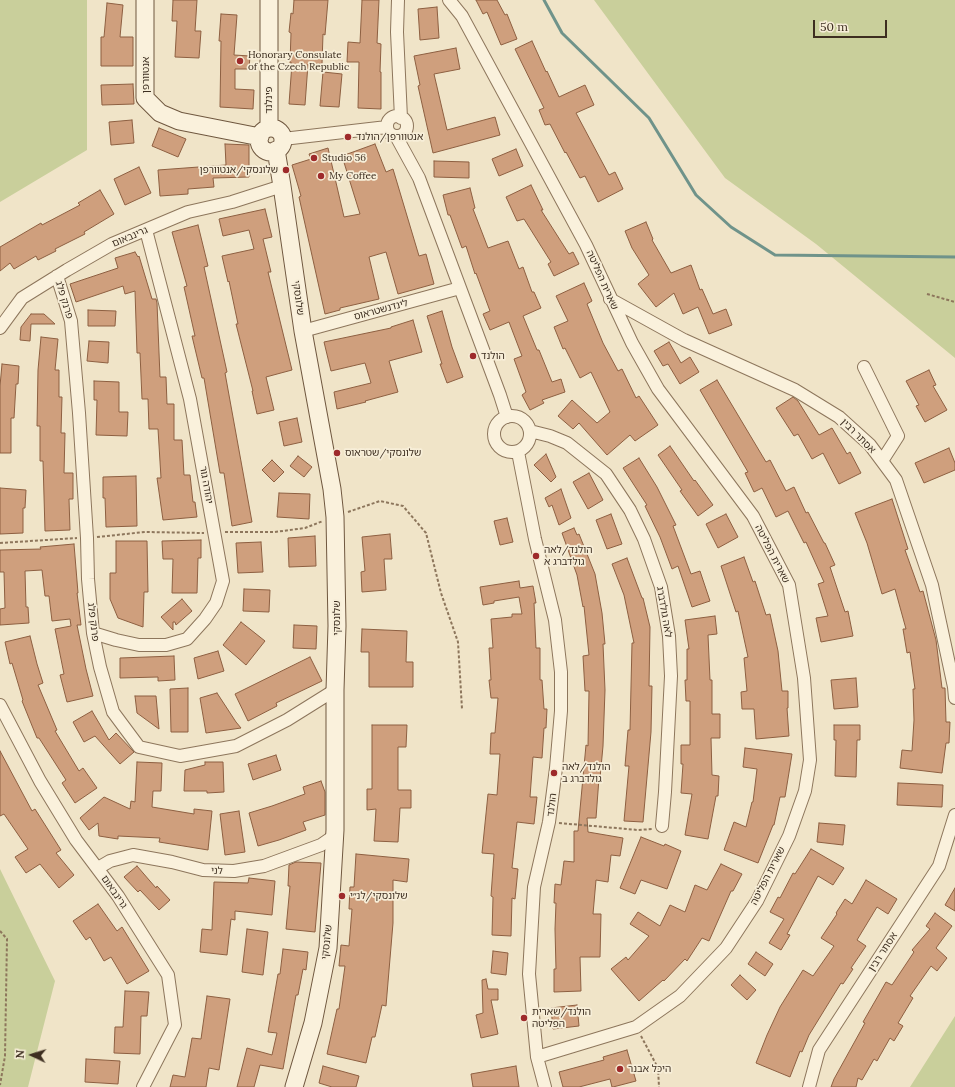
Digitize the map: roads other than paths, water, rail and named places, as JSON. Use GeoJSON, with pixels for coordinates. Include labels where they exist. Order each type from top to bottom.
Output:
{"type":"FeatureCollection","features":[{"type":"Feature","properties":{"kind":"street","name":"אנטוורפן"},"geometry":{"type":"LineString","coordinates":[[145,0],[145,98],[160,113],[179,122],[265,133]]}},
{"type":"Feature","properties":{"kind":"street","name":"פינלנד"},"geometry":{"type":"LineString","coordinates":[[265,133],[269,0]]}},
{"type":"Feature","properties":{"kind":"street"},"geometry":{"type":"LineString","coordinates":[[398,0],[401,118]]}},
{"type":"Feature","properties":{"kind":"street","name":"שארית הפליטה"},"geometry":{"type":"LineString","coordinates":[[449,0],[462,16],[586,245],[610,299],[632,343],[658,389],[753,516],[789,585],[804,678],[810,760],[805,791],[789,836],[757,900],[726,948],[680,996],[636,1027],[537,1057]]}},
{"type":"Feature","properties":{"kind":"street"},"geometry":{"type":"LineString","coordinates":[[387,127],[392,118],[395,117],[401,118],[406,122],[406,129],[402,134],[396,136]]}},
{"type":"Feature","properties":{"kind":"street"},"geometry":{"type":"LineString","coordinates":[[265,133],[260,141],[262,148],[269,151],[279,144],[387,127]]}},
{"type":"Feature","properties":{"kind":"street"},"geometry":{"type":"LineString","coordinates":[[387,127],[391,134],[396,136],[419,178],[507,417]]}},
{"type":"Feature","properties":{"kind":"street","name":"שלונסקי"},"geometry":{"type":"LineString","coordinates":[[279,144],[282,186],[303,331],[332,489],[335,516],[337,626],[334,836],[328,948],[313,1023],[294,1087]]}},
{"type":"Feature","properties":{"kind":"street","name":"גרינבאום"},"geometry":{"type":"LineString","coordinates":[[0,328],[22,298],[112,244],[188,212],[232,202],[282,186]]}},
{"type":"Feature","properties":{"kind":"street","name":"יהודה גור"},"geometry":{"type":"LineString","coordinates":[[93,633],[139,645],[166,645],[187,639],[216,603],[223,581],[190,399],[146,230]]}},
{"type":"Feature","properties":{"kind":"street","name":"פרנק פלג"},"geometry":{"type":"LineString","coordinates":[[57,276],[71,321],[80,413],[88,580],[93,633],[100,667],[113,712],[139,747],[180,756],[236,746],[287,720],[335,690]]}},
{"type":"Feature","properties":{"kind":"street","name":"לינדנשטראוס"},"geometry":{"type":"LineString","coordinates":[[303,331],[460,288]]}},
{"type":"Feature","properties":{"kind":"street","name":"אסתר רבין"},"geometry":{"type":"LineString","coordinates":[[610,299],[684,340],[795,390],[839,417],[870,446],[896,480],[932,585],[954,687],[955,698]]}},
{"type":"Feature","properties":{"kind":"street"},"geometry":{"type":"LineString","coordinates":[[864,367],[898,436],[882,461]]}},
{"type":"Feature","properties":{"kind":"street"},"geometry":{"type":"LineString","coordinates":[[514,416],[521,418],[526,422],[530,431],[530,441],[518,452],[511,453],[504,451],[495,441],[494,433],[496,426],[500,420],[507,417],[514,416]]}},
{"type":"Feature","properties":{"kind":"street","name":"לאה גולדברג"},"geometry":{"type":"LineString","coordinates":[[530,431],[550,436],[567,443],[606,474],[630,510],[644,539],[661,586],[669,636],[671,676],[662,826]]}},
{"type":"Feature","properties":{"kind":"street","name":"הולנד"},"geometry":{"type":"LineString","coordinates":[[518,452],[535,539],[555,620],[561,672],[561,712],[556,768],[549,822],[534,887],[529,974],[537,1057],[545,1087]]}},
{"type":"Feature","properties":{"kind":"street","name":"גרינבאום"},"geometry":{"type":"LineString","coordinates":[[0,705],[40,781],[76,840],[118,896],[168,974],[175,1025],[144,1087]]}},
{"type":"Feature","properties":{"kind":"street","name":"אסתר רבין"},"geometry":{"type":"LineString","coordinates":[[808,1087],[819,1050],[939,866],[955,815]]}},
{"type":"Feature","properties":{"kind":"street","name":"לני"},"geometry":{"type":"LineString","coordinates":[[98,868],[110,861],[133,855],[172,862],[204,870],[234,871],[264,866],[321,845],[334,836]]}},
{"type":"Feature","properties":{"kind":"waterway"},"geometry":{"type":"LineString","coordinates":[[544,0],[562,33],[649,118],[696,195],[731,227],[775,255],[955,257]]}},
{"type":"Feature","properties":{"kind":"place","name":"Honorary Consulate of the Czech Republic"},"geometry":{"type":"Point","coordinates":[240,61]}},
{"type":"Feature","properties":{"kind":"place","name":"אנטוורפן/הולנד"},"geometry":{"type":"Point","coordinates":[348,137]}},
{"type":"Feature","properties":{"kind":"place","name":"Studio 56"},"geometry":{"type":"Point","coordinates":[314,158]}},
{"type":"Feature","properties":{"kind":"place","name":"שלונסקי/אנטוורפן"},"geometry":{"type":"Point","coordinates":[286,170]}},
{"type":"Feature","properties":{"kind":"place","name":"My Coffee"},"geometry":{"type":"Point","coordinates":[321,176]}},
{"type":"Feature","properties":{"kind":"place","name":"הולנד"},"geometry":{"type":"Point","coordinates":[473,356]}},
{"type":"Feature","properties":{"kind":"place","name":"שלונסקי/שטראוס"},"geometry":{"type":"Point","coordinates":[337,453]}},
{"type":"Feature","properties":{"kind":"place","name":"הולנד/לאה גולדברג א"},"geometry":{"type":"Point","coordinates":[536,556]}},
{"type":"Feature","properties":{"kind":"place","name":"הולנד/לאה גולדברג ב"},"geometry":{"type":"Point","coordinates":[554,773]}},
{"type":"Feature","properties":{"kind":"place","name":"שלונסקי/לנ״י"},"geometry":{"type":"Point","coordinates":[342,896]}},
{"type":"Feature","properties":{"kind":"place","name":"הולנד/שארית הפליטה"},"geometry":{"type":"Point","coordinates":[524,1018]}},
{"type":"Feature","properties":{"kind":"place","name":"היכל אבנר"},"geometry":{"type":"Point","coordinates":[620,1069]}}]}
